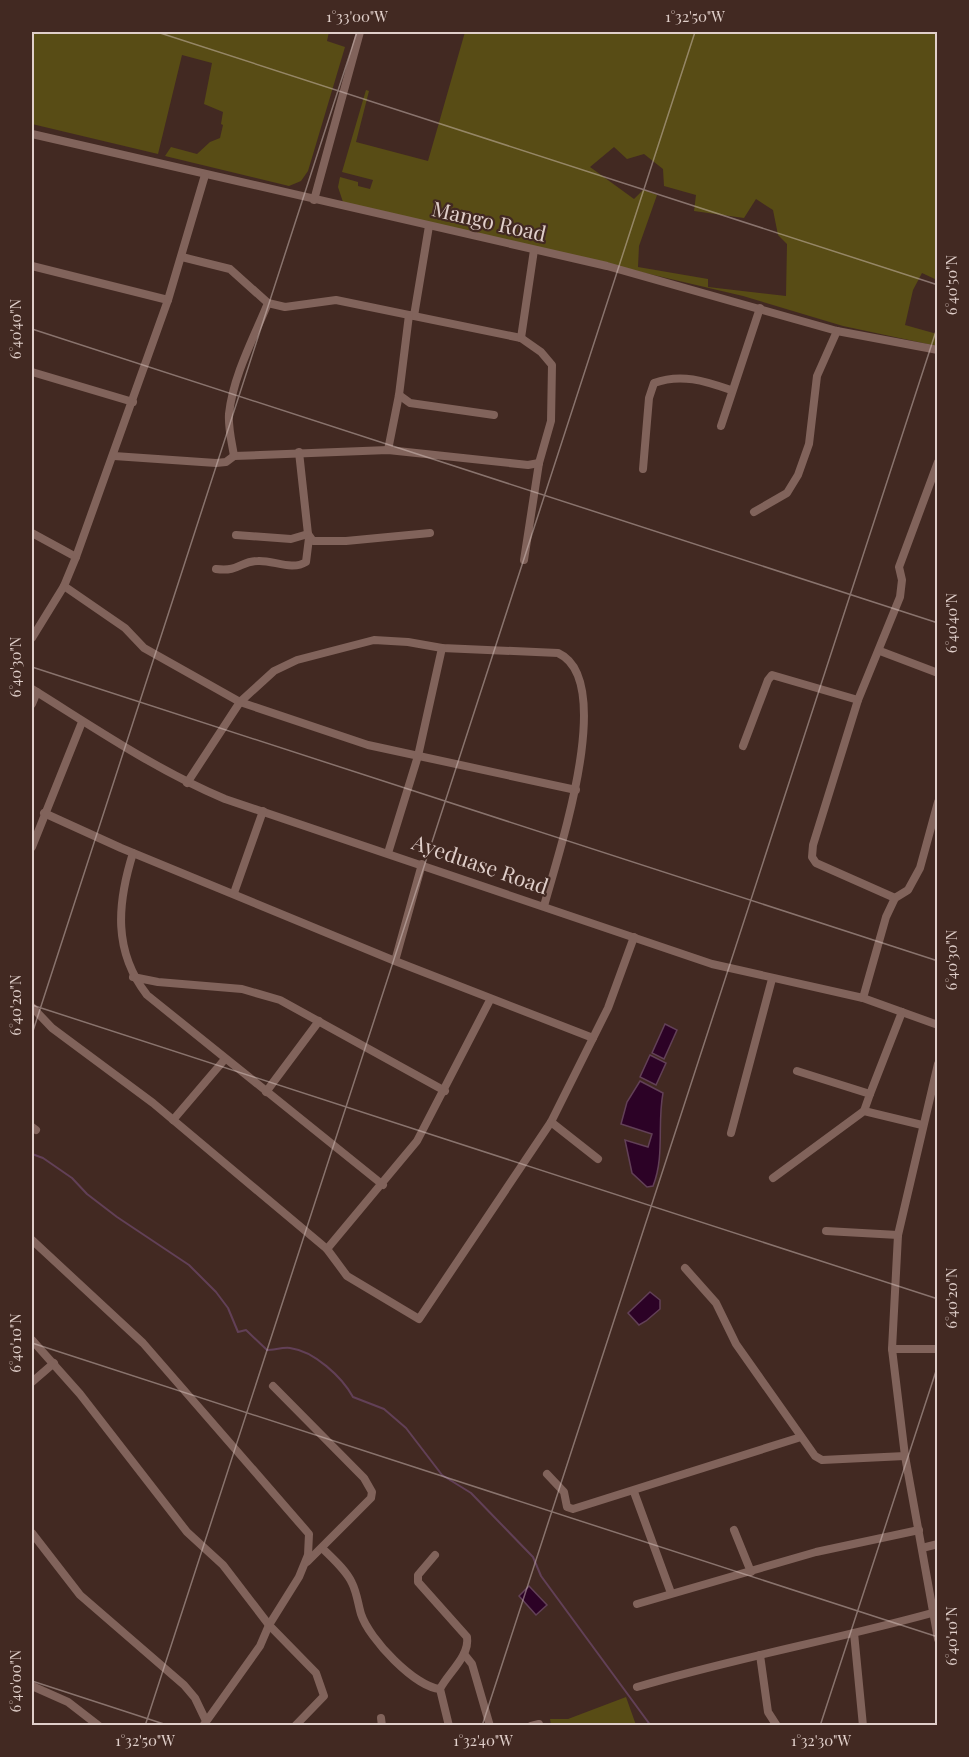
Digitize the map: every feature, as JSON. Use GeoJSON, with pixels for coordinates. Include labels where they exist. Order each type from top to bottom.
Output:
{"type":"FeatureCollection","features":[{"type":"Feature","properties":{"kind":"street"},"geometry":{"type":"LineString","coordinates":[[314,201],[360,32]]}},
{"type":"Feature","properties":{"kind":"street","name":"Mango Road"},"geometry":{"type":"LineString","coordinates":[[32,134],[314,201],[608,266],[837,331],[938,350]]}},
{"type":"Feature","properties":{"kind":"street"},"geometry":{"type":"LineString","coordinates":[[32,638],[64,586],[114,456],[182,257],[205,175]]}},
{"type":"Feature","properties":{"kind":"street"},"geometry":{"type":"LineString","coordinates":[[388,450],[429,226]]}},
{"type":"Feature","properties":{"kind":"street"},"geometry":{"type":"LineString","coordinates":[[521,338],[534,250]]}},
{"type":"Feature","properties":{"kind":"street"},"geometry":{"type":"LineString","coordinates":[[182,257],[230,270],[241,277],[268,303],[285,307],[336,300],[521,338],[541,352],[552,365],[551,421],[539,463],[524,560]]}},
{"type":"Feature","properties":{"kind":"street"},"geometry":{"type":"LineString","coordinates":[[32,266],[168,300]]}},
{"type":"Feature","properties":{"kind":"street"},"geometry":{"type":"LineString","coordinates":[[234,456],[229,416],[231,405],[240,372],[268,303]]}},
{"type":"Feature","properties":{"kind":"street"},"geometry":{"type":"LineString","coordinates":[[721,426],[731,390],[760,308]]}},
{"type":"Feature","properties":{"kind":"street"},"geometry":{"type":"LineString","coordinates":[[754,512],[787,493],[798,475],[809,444],[818,376],[837,331]]}},
{"type":"Feature","properties":{"kind":"street"},"geometry":{"type":"LineString","coordinates":[[32,372],[133,402]]}},
{"type":"Feature","properties":{"kind":"street"},"geometry":{"type":"LineString","coordinates":[[644,469],[649,398],[654,383],[679,377],[700,380],[731,390]]}},
{"type":"Feature","properties":{"kind":"street"},"geometry":{"type":"LineString","coordinates":[[399,395],[410,402],[494,415]]}},
{"type":"Feature","properties":{"kind":"street"},"geometry":{"type":"LineString","coordinates":[[114,456],[216,463],[226,462],[234,456],[388,450],[528,465],[539,463]]}},
{"type":"Feature","properties":{"kind":"street"},"geometry":{"type":"LineString","coordinates":[[216,569],[233,571],[257,561],[299,566],[306,562],[308,536],[299,452]]}},
{"type":"Feature","properties":{"kind":"street"},"geometry":{"type":"LineString","coordinates":[[895,898],[827,870],[816,863],[812,857],[815,833],[858,700],[880,651],[900,597],[902,579],[898,567],[934,486],[938,462]]}},
{"type":"Feature","properties":{"kind":"street"},"geometry":{"type":"LineString","coordinates":[[32,532],[76,557]]}},
{"type":"Feature","properties":{"kind":"street"},"geometry":{"type":"LineString","coordinates":[[236,535],[291,539],[308,536],[316,542],[430,533]]}},
{"type":"Feature","properties":{"kind":"street"},"geometry":{"type":"LineString","coordinates":[[64,586],[125,628],[144,648],[240,702],[368,745],[576,790]]}},
{"type":"Feature","properties":{"kind":"street"},"geometry":{"type":"LineString","coordinates":[[188,783],[240,702],[274,671],[319,653],[374,640],[408,642],[442,648],[558,653],[569,658],[580,678],[584,732],[576,790],[544,906]]}},
{"type":"Feature","properties":{"kind":"street"},"geometry":{"type":"LineString","coordinates":[[388,853],[418,756],[442,648]]}},
{"type":"Feature","properties":{"kind":"street"},"geometry":{"type":"LineString","coordinates":[[880,651],[938,673]]}},
{"type":"Feature","properties":{"kind":"street"},"geometry":{"type":"LineString","coordinates":[[743,746],[768,680],[772,675],[858,700]]}},
{"type":"Feature","properties":{"kind":"street"},"geometry":{"type":"LineString","coordinates":[[32,704],[34,690]]}},
{"type":"Feature","properties":{"kind":"street","name":"Ayeduase Road"},"geometry":{"type":"LineString","coordinates":[[34,690],[82,722],[188,783],[263,811],[712,964],[863,998],[938,1026]]}},
{"type":"Feature","properties":{"kind":"street"},"geometry":{"type":"LineString","coordinates":[[32,845],[82,722]]}},
{"type":"Feature","properties":{"kind":"street"},"geometry":{"type":"LineString","coordinates":[[863,998],[878,940],[895,898],[908,890],[920,868],[938,802]]}},
{"type":"Feature","properties":{"kind":"street"},"geometry":{"type":"LineString","coordinates":[[234,893],[263,811]]}},
{"type":"Feature","properties":{"kind":"street"},"geometry":{"type":"LineString","coordinates":[[44,813],[133,853],[490,1000],[593,1038]]}},
{"type":"Feature","properties":{"kind":"street"},"geometry":{"type":"LineString","coordinates":[[133,853],[122,896],[121,934],[133,977],[147,995],[383,1185]]}},
{"type":"Feature","properties":{"kind":"street"},"geometry":{"type":"LineString","coordinates":[[395,961],[422,864]]}},
{"type":"Feature","properties":{"kind":"street"},"geometry":{"type":"LineString","coordinates":[[32,1007],[51,1028],[173,1120],[327,1249],[347,1276],[419,1320],[551,1122],[615,990],[634,937]]}},
{"type":"Feature","properties":{"kind":"street"},"geometry":{"type":"LineString","coordinates":[[133,977],[249,990],[286,1002],[445,1091]]}},
{"type":"Feature","properties":{"kind":"street"},"geometry":{"type":"LineString","coordinates":[[731,1133],[772,979]]}},
{"type":"Feature","properties":{"kind":"street"},"geometry":{"type":"LineString","coordinates":[[327,1249],[383,1185],[423,1131],[490,1000]]}},
{"type":"Feature","properties":{"kind":"street"},"geometry":{"type":"LineString","coordinates":[[773,1178],[864,1111],[902,1012]]}},
{"type":"Feature","properties":{"kind":"street"},"geometry":{"type":"LineString","coordinates":[[266,1092],[319,1021]]}},
{"type":"Feature","properties":{"kind":"street"},"geometry":{"type":"LineString","coordinates":[[173,1120],[225,1059]]}},
{"type":"Feature","properties":{"kind":"street"},"geometry":{"type":"LineString","coordinates":[[938,1064],[898,1235],[892,1349],[905,1456],[938,1639]]}},
{"type":"Feature","properties":{"kind":"street"},"geometry":{"type":"LineString","coordinates":[[797,1071],[870,1094]]}},
{"type":"Feature","properties":{"kind":"street"},"geometry":{"type":"LineString","coordinates":[[864,1111],[922,1125]]}},
{"type":"Feature","properties":{"kind":"street"},"geometry":{"type":"LineString","coordinates":[[551,1122],[598,1159]]}},
{"type":"Feature","properties":{"kind":"street"},"geometry":{"type":"LineString","coordinates":[[826,1231],[898,1235]]}},
{"type":"Feature","properties":{"kind":"street"},"geometry":{"type":"LineString","coordinates":[[32,1240],[143,1343],[306,1528],[309,1545],[304,1564],[269,1625],[260,1646],[205,1723]]}},
{"type":"Feature","properties":{"kind":"street"},"geometry":{"type":"LineString","coordinates":[[685,1268],[716,1303],[736,1344],[801,1437],[820,1459],[905,1456]]}},
{"type":"Feature","properties":{"kind":"street"},"geometry":{"type":"LineString","coordinates":[[32,1340],[54,1363],[187,1532],[223,1565],[269,1625],[316,1673],[324,1696],[295,1725]]}},
{"type":"Feature","properties":{"kind":"street"},"geometry":{"type":"LineString","coordinates":[[892,1349],[938,1349]]}},
{"type":"Feature","properties":{"kind":"street"},"geometry":{"type":"LineString","coordinates":[[32,1382],[54,1363]]}},
{"type":"Feature","properties":{"kind":"street"},"geometry":{"type":"LineString","coordinates":[[273,1386],[364,1478],[372,1492],[371,1498],[304,1564]]}},
{"type":"Feature","properties":{"kind":"street"},"geometry":{"type":"LineString","coordinates":[[547,1474],[564,1492],[569,1509],[634,1492],[801,1437]]}},
{"type":"Feature","properties":{"kind":"street"},"geometry":{"type":"LineString","coordinates":[[634,1492],[671,1593]]}},
{"type":"Feature","properties":{"kind":"street"},"geometry":{"type":"LineString","coordinates":[[734,1530],[751,1572]]}},
{"type":"Feature","properties":{"kind":"street"},"geometry":{"type":"LineString","coordinates":[[637,1604],[827,1549],[918,1530]]}},
{"type":"Feature","properties":{"kind":"street"},"geometry":{"type":"LineString","coordinates":[[32,1533],[80,1595],[184,1685],[195,1698],[205,1723]]}},
{"type":"Feature","properties":{"kind":"street"},"geometry":{"type":"LineString","coordinates":[[922,1548],[938,1544]]}},
{"type":"Feature","properties":{"kind":"street"},"geometry":{"type":"LineString","coordinates":[[322,1548],[350,1579],[362,1617],[384,1648],[426,1686],[440,1689]]}},
{"type":"Feature","properties":{"kind":"street"},"geometry":{"type":"LineString","coordinates":[[435,1555],[417,1578],[421,1588],[467,1637],[464,1654],[440,1689],[449,1725]]}},
{"type":"Feature","properties":{"kind":"street"},"geometry":{"type":"LineString","coordinates":[[637,1687],[712,1664],[760,1655],[932,1613]]}},
{"type":"Feature","properties":{"kind":"street"},"geometry":{"type":"LineString","coordinates":[[854,1633],[863,1725]]}},
{"type":"Feature","properties":{"kind":"street"},"geometry":{"type":"LineString","coordinates":[[464,1654],[472,1664],[490,1725]]}},
{"type":"Feature","properties":{"kind":"street"},"geometry":{"type":"LineString","coordinates":[[760,1655],[768,1712],[777,1725]]}},
{"type":"Feature","properties":{"kind":"street"},"geometry":{"type":"LineString","coordinates":[[32,1686],[68,1702],[99,1725]]}},
{"type":"Feature","properties":{"kind":"shaded area"},"geometry":{"type":"Polygon","coordinates":[[[32,32],[329,32],[327,41],[345,47],[308,171],[301,181],[289,186],[165,156],[171,147],[197,154],[210,142],[220,138],[223,125],[221,124],[223,112],[204,104],[212,63],[182,55],[158,154],[32,124],[32,32]]]}},
{"type":"Feature","properties":{"kind":"shaded area"},"geometry":{"type":"Polygon","coordinates":[[[465,32],[937,32],[937,280],[922,273],[913,290],[905,325],[937,334],[937,346],[843,326],[743,296],[343,202],[338,187],[340,177],[358,182],[358,186],[370,189],[373,180],[342,172],[366,90],[369,91],[356,142],[428,161],[465,32]],[[614,147],[590,167],[634,199],[643,190],[657,195],[639,246],[638,267],[708,279],[708,287],[786,296],[787,244],[778,235],[773,210],[756,199],[744,218],[694,211],[696,195],[664,186],[663,169],[644,154],[627,159],[614,147]]]}},
{"type":"Feature","properties":{"kind":"shaded area"},"geometry":{"type":"Polygon","coordinates":[[[665,1024],[677,1030],[664,1059],[652,1053],[665,1024]]]}},
{"type":"Feature","properties":{"kind":"shaded area"},"geometry":{"type":"Polygon","coordinates":[[[650,1055],[666,1063],[656,1085],[640,1077],[650,1055]]]}},
{"type":"Feature","properties":{"kind":"shaded area"},"geometry":{"type":"Polygon","coordinates":[[[640,1081],[663,1093],[657,1175],[653,1186],[647,1187],[632,1173],[625,1140],[648,1147],[652,1134],[621,1124],[627,1102],[640,1081]]]}},
{"type":"Feature","properties":{"kind":"shaded area"},"geometry":{"type":"Polygon","coordinates":[[[650,1292],[660,1300],[660,1309],[639,1325],[628,1313],[650,1292]]]}},
{"type":"Feature","properties":{"kind":"shaded area"},"geometry":{"type":"Polygon","coordinates":[[[529,1586],[547,1605],[536,1615],[519,1596],[529,1586]]]}},
{"type":"Feature","properties":{"kind":"shaded area"},"geometry":{"type":"Polygon","coordinates":[[[626,1697],[636,1725],[551,1725],[550,1719],[568,1719],[626,1697]]]}},
{"type":"Feature","properties":{"kind":"waterway"},"geometry":{"type":"LineString","coordinates":[[32,1154],[43,1158],[72,1178],[87,1194],[117,1217],[189,1265],[216,1292],[228,1308],[238,1332],[246,1330],[267,1350],[290,1348],[308,1354],[335,1373],[353,1397],[384,1409],[406,1428],[442,1475],[471,1493],[533,1557],[541,1576],[651,1726]]}}]}
